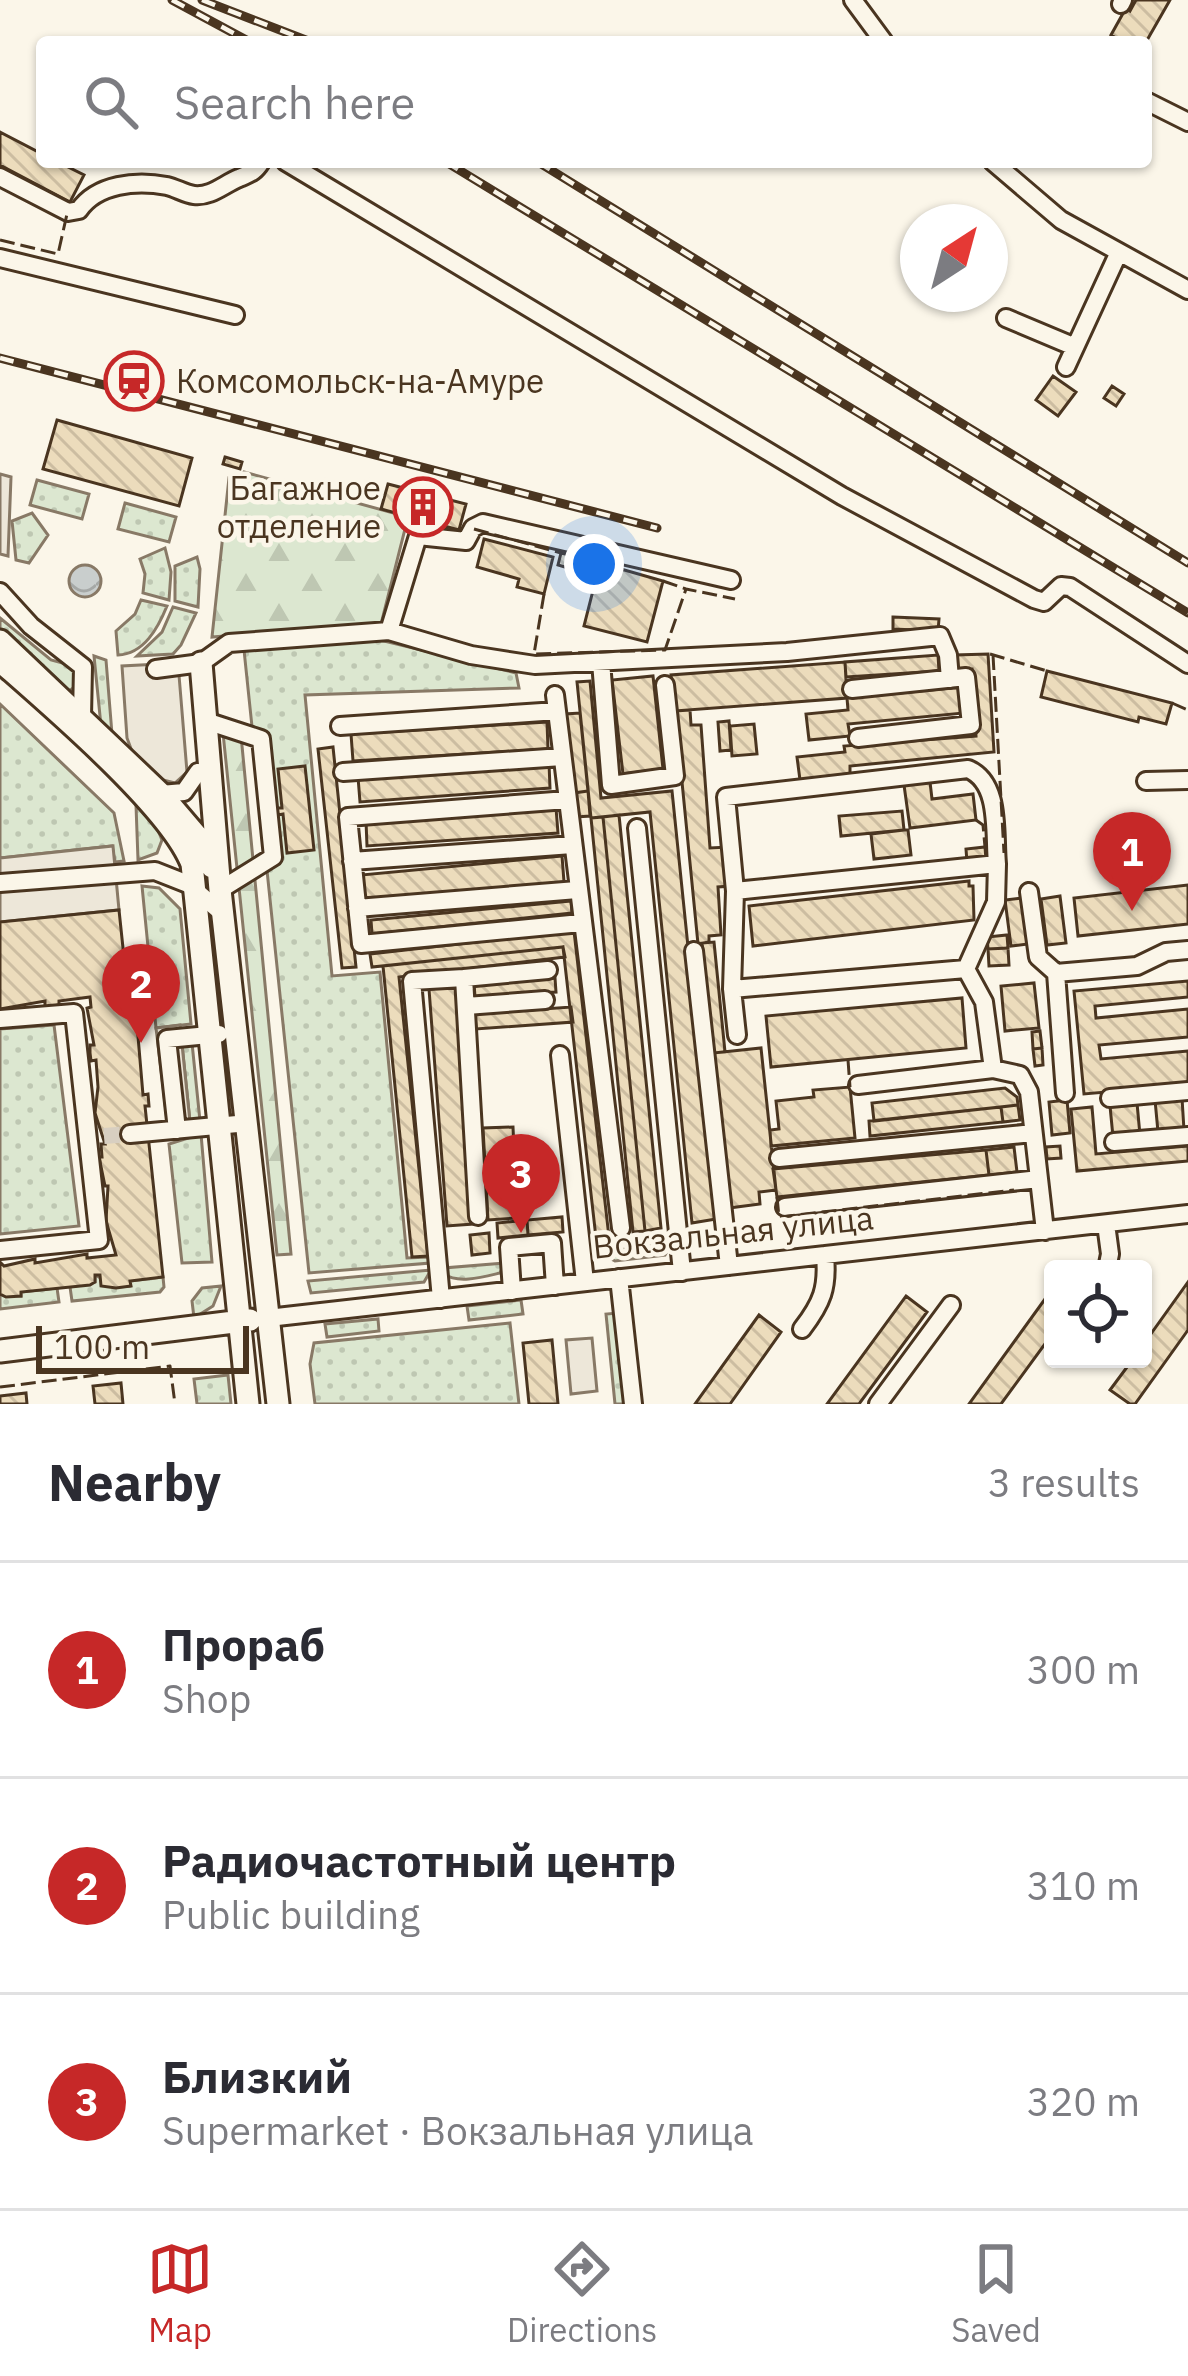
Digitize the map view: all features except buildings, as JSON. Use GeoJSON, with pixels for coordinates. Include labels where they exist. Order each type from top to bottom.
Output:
{"type":"FeatureCollection","features":[{"type":"Feature","properties":{"kind":"main road"},"geometry":{"type":"LineString","coordinates":[[0,641],[76,722],[195,835],[220,890]]}},
{"type":"Feature","properties":{"kind":"main road"},"geometry":{"type":"LineString","coordinates":[[0,661],[76,722]]}},
{"type":"Feature","properties":{"kind":"main road"},"geometry":{"type":"LineString","coordinates":[[195,664],[206,721],[205,776],[195,835],[196,890],[248,1404]]}},
{"type":"Feature","properties":{"kind":"main road"},"geometry":{"type":"LineString","coordinates":[[195,664],[278,1404]]}},
{"type":"Feature","properties":{"kind":"main road","name":"Вокзальная улица"},"geometry":{"type":"LineString","coordinates":[[0,1351],[268,1318]]}},
{"type":"Feature","properties":{"kind":"street"},"geometry":{"type":"LineString","coordinates":[[853,0],[880,36]]}},
{"type":"Feature","properties":{"kind":"street"},"geometry":{"type":"LineString","coordinates":[[1152,103],[1188,122]]}},
{"type":"Feature","properties":{"kind":"street"},"geometry":{"type":"LineString","coordinates":[[0,177],[68,212],[79,210],[89,196],[101,190],[140,184],[195,196],[210,194],[257,168]]}},
{"type":"Feature","properties":{"kind":"street"},"geometry":{"type":"LineString","coordinates":[[296,168],[862,507],[1034,599],[1044,602],[1061,586],[1070,587],[1188,664]]}},
{"type":"Feature","properties":{"kind":"street"},"geometry":{"type":"LineString","coordinates":[[1000,168],[1061,220],[1188,290]]}},
{"type":"Feature","properties":{"kind":"street"},"geometry":{"type":"LineString","coordinates":[[1066,367],[1119,252]]}},
{"type":"Feature","properties":{"kind":"street"},"geometry":{"type":"LineString","coordinates":[[0,258],[235,316]]}},
{"type":"Feature","properties":{"kind":"street"},"geometry":{"type":"LineString","coordinates":[[1006,318],[1075,347]]}},
{"type":"Feature","properties":{"kind":"street"},"geometry":{"type":"LineString","coordinates":[[389,631],[418,536],[466,541],[473,528],[483,523],[731,580]]}},
{"type":"Feature","properties":{"kind":"street"},"geometry":{"type":"LineString","coordinates":[[0,592],[83,668],[76,722]]}},
{"type":"Feature","properties":{"kind":"street"},"geometry":{"type":"LineString","coordinates":[[155,669],[195,664],[230,643],[389,631],[471,655],[535,665],[854,647],[940,636],[950,679]]}},
{"type":"Feature","properties":{"kind":"street"},"geometry":{"type":"LineString","coordinates":[[601,662],[611,785],[675,776],[665,685]]}},
{"type":"Feature","properties":{"kind":"street"},"geometry":{"type":"LineString","coordinates":[[852,689],[966,677],[970,725],[858,738]]}},
{"type":"Feature","properties":{"kind":"street"},"geometry":{"type":"LineString","coordinates":[[340,726],[556,703],[621,1228]]}},
{"type":"Feature","properties":{"kind":"street"},"geometry":{"type":"LineString","coordinates":[[206,721],[261,739],[273,857],[220,890]]}},
{"type":"Feature","properties":{"kind":"street"},"geometry":{"type":"LineString","coordinates":[[343,772],[562,758]]}},
{"type":"Feature","properties":{"kind":"street"},"geometry":{"type":"LineString","coordinates":[[737,1034],[732,989],[735,891],[726,797],[968,769],[985,779],[997,864],[996,902],[966,969]]}},
{"type":"Feature","properties":{"kind":"street"},"geometry":{"type":"LineString","coordinates":[[155,799],[184,793],[205,776]]}},
{"type":"Feature","properties":{"kind":"street"},"geometry":{"type":"LineString","coordinates":[[1146,781],[1188,780]]}},
{"type":"Feature","properties":{"kind":"street"},"geometry":{"type":"LineString","coordinates":[[567,800],[347,817],[361,944],[581,923]]}},
{"type":"Feature","properties":{"kind":"street"},"geometry":{"type":"LineString","coordinates":[[637,828],[682,1271]]}},
{"type":"Feature","properties":{"kind":"street"},"geometry":{"type":"LineString","coordinates":[[155,871],[195,835]]}},
{"type":"Feature","properties":{"kind":"street"},"geometry":{"type":"LineString","coordinates":[[352,861],[572,845]]}},
{"type":"Feature","properties":{"kind":"street"},"geometry":{"type":"LineString","coordinates":[[735,891],[997,864]]}},
{"type":"Feature","properties":{"kind":"street"},"geometry":{"type":"LineString","coordinates":[[0,883],[155,871],[175,876],[223,914]]}},
{"type":"Feature","properties":{"kind":"street"},"geometry":{"type":"LineString","coordinates":[[357,908],[577,890]]}},
{"type":"Feature","properties":{"kind":"street"},"geometry":{"type":"LineString","coordinates":[[1029,892],[1037,957],[1056,974],[1065,1093]]}},
{"type":"Feature","properties":{"kind":"street"},"geometry":{"type":"LineString","coordinates":[[1056,974],[1137,966],[1166,952],[1188,950]]}},
{"type":"Feature","properties":{"kind":"street"},"geometry":{"type":"LineString","coordinates":[[694,951],[729,1266]]}},
{"type":"Feature","properties":{"kind":"street"},"geometry":{"type":"LineString","coordinates":[[732,989],[966,969]]}},
{"type":"Feature","properties":{"kind":"street"},"geometry":{"type":"LineString","coordinates":[[966,969],[984,1002],[993,1069]]}},
{"type":"Feature","properties":{"kind":"street"},"geometry":{"type":"LineString","coordinates":[[441,1299],[412,981],[548,970]]}},
{"type":"Feature","properties":{"kind":"street"},"geometry":{"type":"LineString","coordinates":[[464,977],[478,1216]]}},
{"type":"Feature","properties":{"kind":"street"},"geometry":{"type":"LineString","coordinates":[[466,1006],[545,1000]]}},
{"type":"Feature","properties":{"kind":"street"},"geometry":{"type":"LineString","coordinates":[[0,1019],[74,1012],[96,1137],[99,1240],[0,1250]]}},
{"type":"Feature","properties":{"kind":"street"},"geometry":{"type":"LineString","coordinates":[[177,1130],[167,1040],[238,1032]]}},
{"type":"Feature","properties":{"kind":"street"},"geometry":{"type":"LineString","coordinates":[[560,1055],[585,1282]]}},
{"type":"Feature","properties":{"kind":"street"},"geometry":{"type":"LineString","coordinates":[[858,1085],[993,1069],[1010,1070],[1025,1081],[1045,1231]]}},
{"type":"Feature","properties":{"kind":"street"},"geometry":{"type":"LineString","coordinates":[[1110,1098],[1188,1091]]}},
{"type":"Feature","properties":{"kind":"street"},"geometry":{"type":"LineString","coordinates":[[130,1134],[248,1124]]}},
{"type":"Feature","properties":{"kind":"street"},"geometry":{"type":"LineString","coordinates":[[779,1159],[1034,1133]]}},
{"type":"Feature","properties":{"kind":"street"},"geometry":{"type":"LineString","coordinates":[[1114,1142],[1188,1136]]}},
{"type":"Feature","properties":{"kind":"street"},"geometry":{"type":"LineString","coordinates":[[785,1207],[1039,1179]]}},
{"type":"Feature","properties":{"kind":"street","name":"Вокзальная улица"},"geometry":{"type":"LineString","coordinates":[[268,1318],[1188,1214]]}},
{"type":"Feature","properties":{"kind":"street"},"geometry":{"type":"LineString","coordinates":[[1106,1224],[1109,1260]]}},
{"type":"Feature","properties":{"kind":"street"},"geometry":{"type":"LineString","coordinates":[[512,1291],[509,1247],[551,1243],[555,1286]]}},
{"type":"Feature","properties":{"kind":"street"},"geometry":{"type":"LineString","coordinates":[[802,1329],[820,1306],[828,1284],[825,1255]]}},
{"type":"Feature","properties":{"kind":"street"},"geometry":{"type":"LineString","coordinates":[[620,1278],[633,1404]]}},
{"type":"Feature","properties":{"kind":"street"},"geometry":{"type":"LineString","coordinates":[[878,1404],[951,1305]]}},
{"type":"Feature","properties":{"kind":"green space"},"geometry":{"type":"Polygon","coordinates":[[[244,472],[408,517],[381,624],[212,637],[229,478],[240,479],[244,472]]]}},
{"type":"Feature","properties":{"kind":"green space"},"geometry":{"type":"Polygon","coordinates":[[[37,480],[89,494],[82,519],[30,505],[37,480]]]}},
{"type":"Feature","properties":{"kind":"green space"},"geometry":{"type":"Polygon","coordinates":[[[125,503],[176,517],[169,542],[118,529],[125,503]]]}},
{"type":"Feature","properties":{"kind":"green space"},"geometry":{"type":"Polygon","coordinates":[[[32,513],[48,535],[29,563],[16,560],[12,521],[32,513]]]}},
{"type":"Feature","properties":{"kind":"green space"},"geometry":{"type":"Polygon","coordinates":[[[165,548],[171,572],[169,600],[143,593],[145,574],[140,559],[165,548]]]}},
{"type":"Feature","properties":{"kind":"green space"},"geometry":{"type":"Polygon","coordinates":[[[197,557],[198,607],[175,601],[175,566],[197,557]]]}},
{"type":"Feature","properties":{"kind":"green space"},"geometry":{"type":"Polygon","coordinates":[[[141,600],[167,606],[143,645],[118,655],[116,631],[135,614],[141,600]]]}},
{"type":"Feature","properties":{"kind":"green space"},"geometry":{"type":"Polygon","coordinates":[[[173,607],[196,613],[181,645],[173,654],[137,656],[162,632],[173,607]]]}},
{"type":"Feature","properties":{"kind":"green space"},"geometry":{"type":"Polygon","coordinates":[[[0,618],[51,660],[70,665],[76,671],[76,686],[69,691],[0,631],[0,618]]]}},
{"type":"Feature","properties":{"kind":"green space"},"geometry":{"type":"Polygon","coordinates":[[[380,640],[516,673],[519,688],[305,695],[332,976],[380,972],[407,1258],[430,1257],[430,1263],[309,1273],[244,650],[380,640]]]}},
{"type":"Feature","properties":{"kind":"green space"},"geometry":{"type":"Polygon","coordinates":[[[94,656],[106,660],[112,734],[101,726],[94,656]]]}},
{"type":"Feature","properties":{"kind":"green space"},"geometry":{"type":"Polygon","coordinates":[[[0,704],[114,813],[124,861],[115,862],[112,846],[0,858],[0,704]]]}},
{"type":"Feature","properties":{"kind":"green space"},"geometry":{"type":"Polygon","coordinates":[[[240,725],[291,1254],[277,1255],[223,733],[240,725]]]}},
{"type":"Feature","properties":{"kind":"green space"},"geometry":{"type":"Polygon","coordinates":[[[136,805],[162,840],[157,853],[138,860],[136,805]]]}},
{"type":"Feature","properties":{"kind":"green space"},"geometry":{"type":"Polygon","coordinates":[[[142,886],[159,888],[180,909],[191,1024],[156,1028],[142,886]]]}},
{"type":"Feature","properties":{"kind":"green space"},"geometry":{"type":"Polygon","coordinates":[[[54,1025],[79,1226],[0,1234],[0,1029],[54,1025]]]}},
{"type":"Feature","properties":{"kind":"green space"},"geometry":{"type":"Polygon","coordinates":[[[192,1043],[200,1121],[190,1122],[182,1044],[192,1043]]]}},
{"type":"Feature","properties":{"kind":"green space"},"geometry":{"type":"Polygon","coordinates":[[[201,1134],[212,1262],[182,1263],[169,1144],[201,1134]]]}},
{"type":"Feature","properties":{"kind":"green space"},"geometry":{"type":"Polygon","coordinates":[[[671,1244],[665,1255],[615,1261],[598,1252],[671,1244]]]}},
{"type":"Feature","properties":{"kind":"green space"},"geometry":{"type":"Polygon","coordinates":[[[505,1263],[500,1273],[479,1278],[456,1279],[444,1274],[444,1268],[505,1263]]]}},
{"type":"Feature","properties":{"kind":"green space"},"geometry":{"type":"Polygon","coordinates":[[[431,1270],[424,1282],[311,1293],[308,1281],[431,1270]]]}},
{"type":"Feature","properties":{"kind":"green space"},"geometry":{"type":"Polygon","coordinates":[[[95,1275],[117,1287],[163,1277],[164,1287],[160,1292],[72,1301],[70,1287],[95,1282],[95,1275]]]}},
{"type":"Feature","properties":{"kind":"green space"},"geometry":{"type":"Polygon","coordinates":[[[221,1286],[213,1306],[194,1318],[192,1301],[202,1288],[221,1286]]]}},
{"type":"Feature","properties":{"kind":"green space"},"geometry":{"type":"Polygon","coordinates":[[[57,1288],[59,1302],[0,1309],[0,1294],[21,1296],[21,1292],[57,1288]]]}},
{"type":"Feature","properties":{"kind":"green space"},"geometry":{"type":"Polygon","coordinates":[[[521,1300],[523,1314],[469,1320],[467,1306],[521,1300]]]}},
{"type":"Feature","properties":{"kind":"green space"},"geometry":{"type":"Polygon","coordinates":[[[618,1313],[628,1404],[615,1404],[606,1314],[618,1313]]]}},
{"type":"Feature","properties":{"kind":"green space"},"geometry":{"type":"Polygon","coordinates":[[[378,1319],[379,1331],[327,1337],[325,1324],[378,1319]]]}},
{"type":"Feature","properties":{"kind":"green space"},"geometry":{"type":"Polygon","coordinates":[[[510,1323],[519,1404],[315,1404],[310,1364],[314,1343],[510,1323]]]}},
{"type":"Feature","properties":{"kind":"green space"},"geometry":{"type":"Polygon","coordinates":[[[228,1375],[231,1404],[197,1404],[194,1379],[228,1375]]]}},
{"type":"Feature","properties":{"kind":"shaded area"},"geometry":{"type":"Polygon","coordinates":[[[0,474],[11,477],[8,556],[0,554],[0,474]]]}},
{"type":"Feature","properties":{"kind":"shaded area"},"geometry":{"type":"Polygon","coordinates":[[[178,663],[187,772],[175,783],[155,778],[133,754],[127,738],[122,666],[178,663]]]}},
{"type":"Feature","properties":{"kind":"shaded area"},"geometry":{"type":"Polygon","coordinates":[[[113,846],[119,910],[0,922],[0,858],[113,846]]]}},
{"type":"Feature","properties":{"kind":"shaded area"},"geometry":{"type":"Polygon","coordinates":[[[180,1025],[190,1122],[167,1120],[156,1028],[180,1025]]]}},
{"type":"Feature","properties":{"kind":"shaded area"},"geometry":{"type":"Polygon","coordinates":[[[592,1338],[597,1391],[571,1394],[566,1340],[592,1338]]]}},
{"type":"Feature","properties":{"kind":"water"},"geometry":{"type":"Polygon","coordinates":[[[85,565],[97,569],[101,581],[97,593],[85,597],[73,593],[69,581],[73,569],[85,565]]]}},
{"type":"Feature","properties":{"kind":"tunnel"},"geometry":{"type":"LineString","coordinates":[[104,1136],[130,1134]]}},
{"type":"Feature","properties":{"kind":"railway"},"geometry":{"type":"LineString","coordinates":[[172,0],[239,36]]}},
{"type":"Feature","properties":{"kind":"railway"},"geometry":{"type":"LineString","coordinates":[[202,0],[295,36]]}},
{"type":"Feature","properties":{"kind":"railway"},"geometry":{"type":"LineString","coordinates":[[456,168],[1188,613]]}},
{"type":"Feature","properties":{"kind":"railway"},"geometry":{"type":"LineString","coordinates":[[548,168],[1188,563]]}},
{"type":"Feature","properties":{"kind":"railway"},"geometry":{"type":"LineString","coordinates":[[0,358],[657,528]]}},
{"type":"Feature","properties":{"kind":"fence"},"geometry":{"type":"LineString","coordinates":[[0,240],[58,254],[67,214]]}},
{"type":"Feature","properties":{"kind":"fence"},"geometry":{"type":"LineString","coordinates":[[474,529],[561,553]]}},
{"type":"Feature","properties":{"kind":"fence"},"geometry":{"type":"LineString","coordinates":[[578,557],[600,563]]}},
{"type":"Feature","properties":{"kind":"fence"},"geometry":{"type":"LineString","coordinates":[[663,581],[686,589]]}},
{"type":"Feature","properties":{"kind":"fence"},"geometry":{"type":"LineString","coordinates":[[544,594],[534,654],[665,650],[686,589],[735,599]]}},
{"type":"Feature","properties":{"kind":"fence"},"geometry":{"type":"LineString","coordinates":[[990,654],[1047,671]]}},
{"type":"Feature","properties":{"kind":"fence"},"geometry":{"type":"LineString","coordinates":[[993,655],[1004,853]]}},
{"type":"Feature","properties":{"kind":"fence"},"geometry":{"type":"LineString","coordinates":[[1172,703],[1188,710]]}},
{"type":"Feature","properties":{"kind":"fence"},"geometry":{"type":"LineString","coordinates":[[976,820],[983,825],[985,847]]}},
{"type":"Feature","properties":{"kind":"fence"},"geometry":{"type":"LineString","coordinates":[[848,1060],[850,1087]]}},
{"type":"Feature","properties":{"kind":"fence"},"geometry":{"type":"LineString","coordinates":[[777,1197],[779,1217],[1014,1190]]}},
{"type":"Feature","properties":{"kind":"fence"},"geometry":{"type":"LineString","coordinates":[[0,1387],[170,1366],[175,1404]]}},
{"type":"Feature","properties":{"kind":"place","name":"Комсомольск-на-Амуре"},"geometry":{"type":"Point","coordinates":[134,381]}},
{"type":"Feature","properties":{"kind":"place","name":"Багажное отделение"},"geometry":{"type":"Point","coordinates":[423,507]}},
{"type":"Feature","properties":{"kind":"place","name":"Прораб"},"geometry":{"type":"Point","coordinates":[1132,911]}},
{"type":"Feature","properties":{"kind":"place","name":"Радиочастотный центр"},"geometry":{"type":"Point","coordinates":[141,1043]}},
{"type":"Feature","properties":{"kind":"place","name":"Близкий"},"geometry":{"type":"Point","coordinates":[521,1233]}}]}
